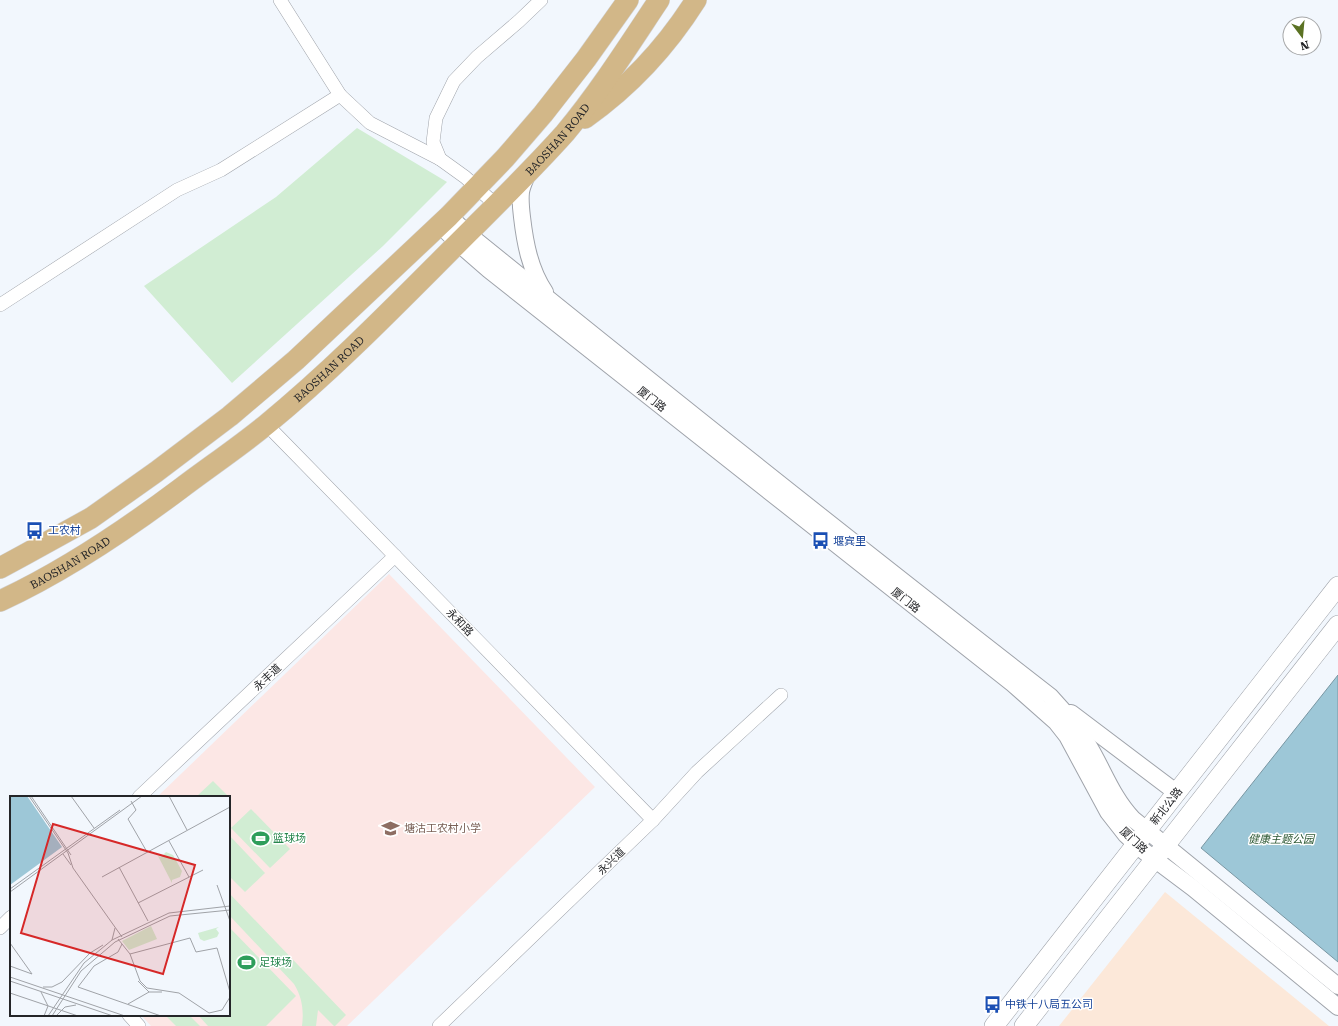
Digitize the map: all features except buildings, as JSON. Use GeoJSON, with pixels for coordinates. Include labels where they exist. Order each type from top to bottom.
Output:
{"type":"FeatureCollection","features":[{"type":"Feature","properties":{"kind":"main road"},"geometry":{"type":"LineString","coordinates":[[0,568],[91,518],[156,472],[230,416],[296,360],[444,220],[505,158],[543,114],[586,59],[628,0]]}},
{"type":"Feature","properties":{"kind":"main road","name":"BAOSHAN ROAD"},"geometry":{"type":"LineString","coordinates":[[0,601],[20,592],[102,545],[162,503],[266,424],[297,398],[421,282],[530,171],[565,132],[608,76],[659,0]]}},
{"type":"Feature","properties":{"kind":"main road"},"geometry":{"type":"LineString","coordinates":[[565,132],[606,103],[637,76],[663,45],[696,0]]}},
{"type":"Feature","properties":{"kind":"main road","name":"新北公路"},"geometry":{"type":"LineString","coordinates":[[994,1026],[1338,586]]}},
{"type":"Feature","properties":{"kind":"main road"},"geometry":{"type":"LineString","coordinates":[[1024,1026],[1338,625]]}},
{"type":"Feature","properties":{"kind":"street"},"geometry":{"type":"LineString","coordinates":[[280,0],[340,95],[370,123],[440,159],[465,177],[496,205]]}},
{"type":"Feature","properties":{"kind":"street"},"geometry":{"type":"LineString","coordinates":[[440,159],[433,142],[436,118],[454,81],[477,57],[541,0]]}},
{"type":"Feature","properties":{"kind":"street"},"geometry":{"type":"LineString","coordinates":[[0,305],[177,190],[221,170],[340,95]]}},
{"type":"Feature","properties":{"kind":"street"},"geometry":{"type":"LineString","coordinates":[[530,171],[521,192],[521,206],[526,241],[529,258],[537,278],[553,303]]}},
{"type":"Feature","properties":{"kind":"street","name":"厦门路"},"geometry":{"type":"LineString","coordinates":[[444,220],[495,274],[1013,684],[1056,722],[1067,736],[1108,812],[1126,835],[1142,838]]}},
{"type":"Feature","properties":{"kind":"street","name":"厦门路"},"geometry":{"type":"LineString","coordinates":[[463,239],[553,303],[870,556],[1050,696],[1082,735],[1111,788],[1142,838],[1338,986]]}},
{"type":"Feature","properties":{"kind":"street","name":"永和路"},"geometry":{"type":"LineString","coordinates":[[266,424],[653,820]]}},
{"type":"Feature","properties":{"kind":"street","name":"永丰道"},"geometry":{"type":"LineString","coordinates":[[140,796],[395,556]]}},
{"type":"Feature","properties":{"kind":"street","name":"永兴道"},"geometry":{"type":"LineString","coordinates":[[446,1023],[653,820],[697,772],[781,695]]}},
{"type":"Feature","properties":{"kind":"street"},"geometry":{"type":"LineString","coordinates":[[1050,696],[1177,793]]}},
{"type":"Feature","properties":{"kind":"street","name":"厦门路"},"geometry":{"type":"LineString","coordinates":[[1160,852],[1193,888],[1338,1007]]}},
{"type":"Feature","properties":{"kind":"street"},"geometry":{"type":"LineString","coordinates":[[0,928],[10,919]]}},
{"type":"Feature","properties":{"kind":"street"},"geometry":{"type":"LineString","coordinates":[[130,1016],[139,1026]]}},
{"type":"Feature","properties":{"kind":"shaded area","name":"塘沽工农村小学"},"geometry":{"type":"Polygon","coordinates":[[[389,574],[595,787],[347,1026],[151,1026],[142,1016],[230,1016],[230,796],[158,796],[389,574]]]}},
{"type":"Feature","properties":{"kind":"shaded area"},"geometry":{"type":"Polygon","coordinates":[[[1165,892],[1329,1026],[1059,1026],[1165,892]]]}},
{"type":"Feature","properties":{"kind":"green space"},"geometry":{"type":"Polygon","coordinates":[[[357,128],[447,182],[383,246],[232,383],[144,286],[276,197],[357,128]]]}},
{"type":"Feature","properties":{"kind":"green space"},"geometry":{"type":"Polygon","coordinates":[[[213,781],[228,796],[197,796],[213,781]]]}},
{"type":"Feature","properties":{"kind":"green space","name":"篮球场"},"geometry":{"type":"Polygon","coordinates":[[[251,809],[290,849],[270,868],[231,828],[251,809]]]}},
{"type":"Feature","properties":{"kind":"green space","name":"篮球场"},"geometry":{"type":"Polygon","coordinates":[[[230,836],[265,873],[245,892],[230,877],[230,836]]]}},
{"type":"Feature","properties":{"kind":"green space"},"geometry":{"type":"Polygon","coordinates":[[[230,894],[346,1015],[334,1026],[318,1010],[316,1026],[302,1026],[302,1004],[294,984],[230,916],[230,894]]]}},
{"type":"Feature","properties":{"kind":"green space","name":"足球场"},"geometry":{"type":"Polygon","coordinates":[[[230,928],[296,996],[266,1026],[208,1026],[199,1016],[230,1016],[230,928]]]}},
{"type":"Feature","properties":{"kind":"green space"},"geometry":{"type":"Polygon","coordinates":[[[166,1016],[190,1016],[200,1026],[176,1026],[166,1016]]]}},
{"type":"Feature","properties":{"kind":"water","name":"健康主题公园"},"geometry":{"type":"Polygon","coordinates":[[[1338,675],[1338,962],[1201,848],[1338,675]]]}},
{"type":"Feature","properties":{"kind":"place","name":"工农村"},"geometry":{"type":"Point","coordinates":[35,530]}},
{"type":"Feature","properties":{"kind":"place","name":"堰宾里"},"geometry":{"type":"Point","coordinates":[820,541]}},
{"type":"Feature","properties":{"kind":"place","name":"塘沽工农村小学"},"geometry":{"type":"Point","coordinates":[391,828]}},
{"type":"Feature","properties":{"kind":"place","name":"篮球场"},"geometry":{"type":"Point","coordinates":[260,838]}},
{"type":"Feature","properties":{"kind":"place","name":"足球场"},"geometry":{"type":"Point","coordinates":[246,962]}},
{"type":"Feature","properties":{"kind":"place","name":"中铁十八局五公司"},"geometry":{"type":"Point","coordinates":[992,1004]}}]}
